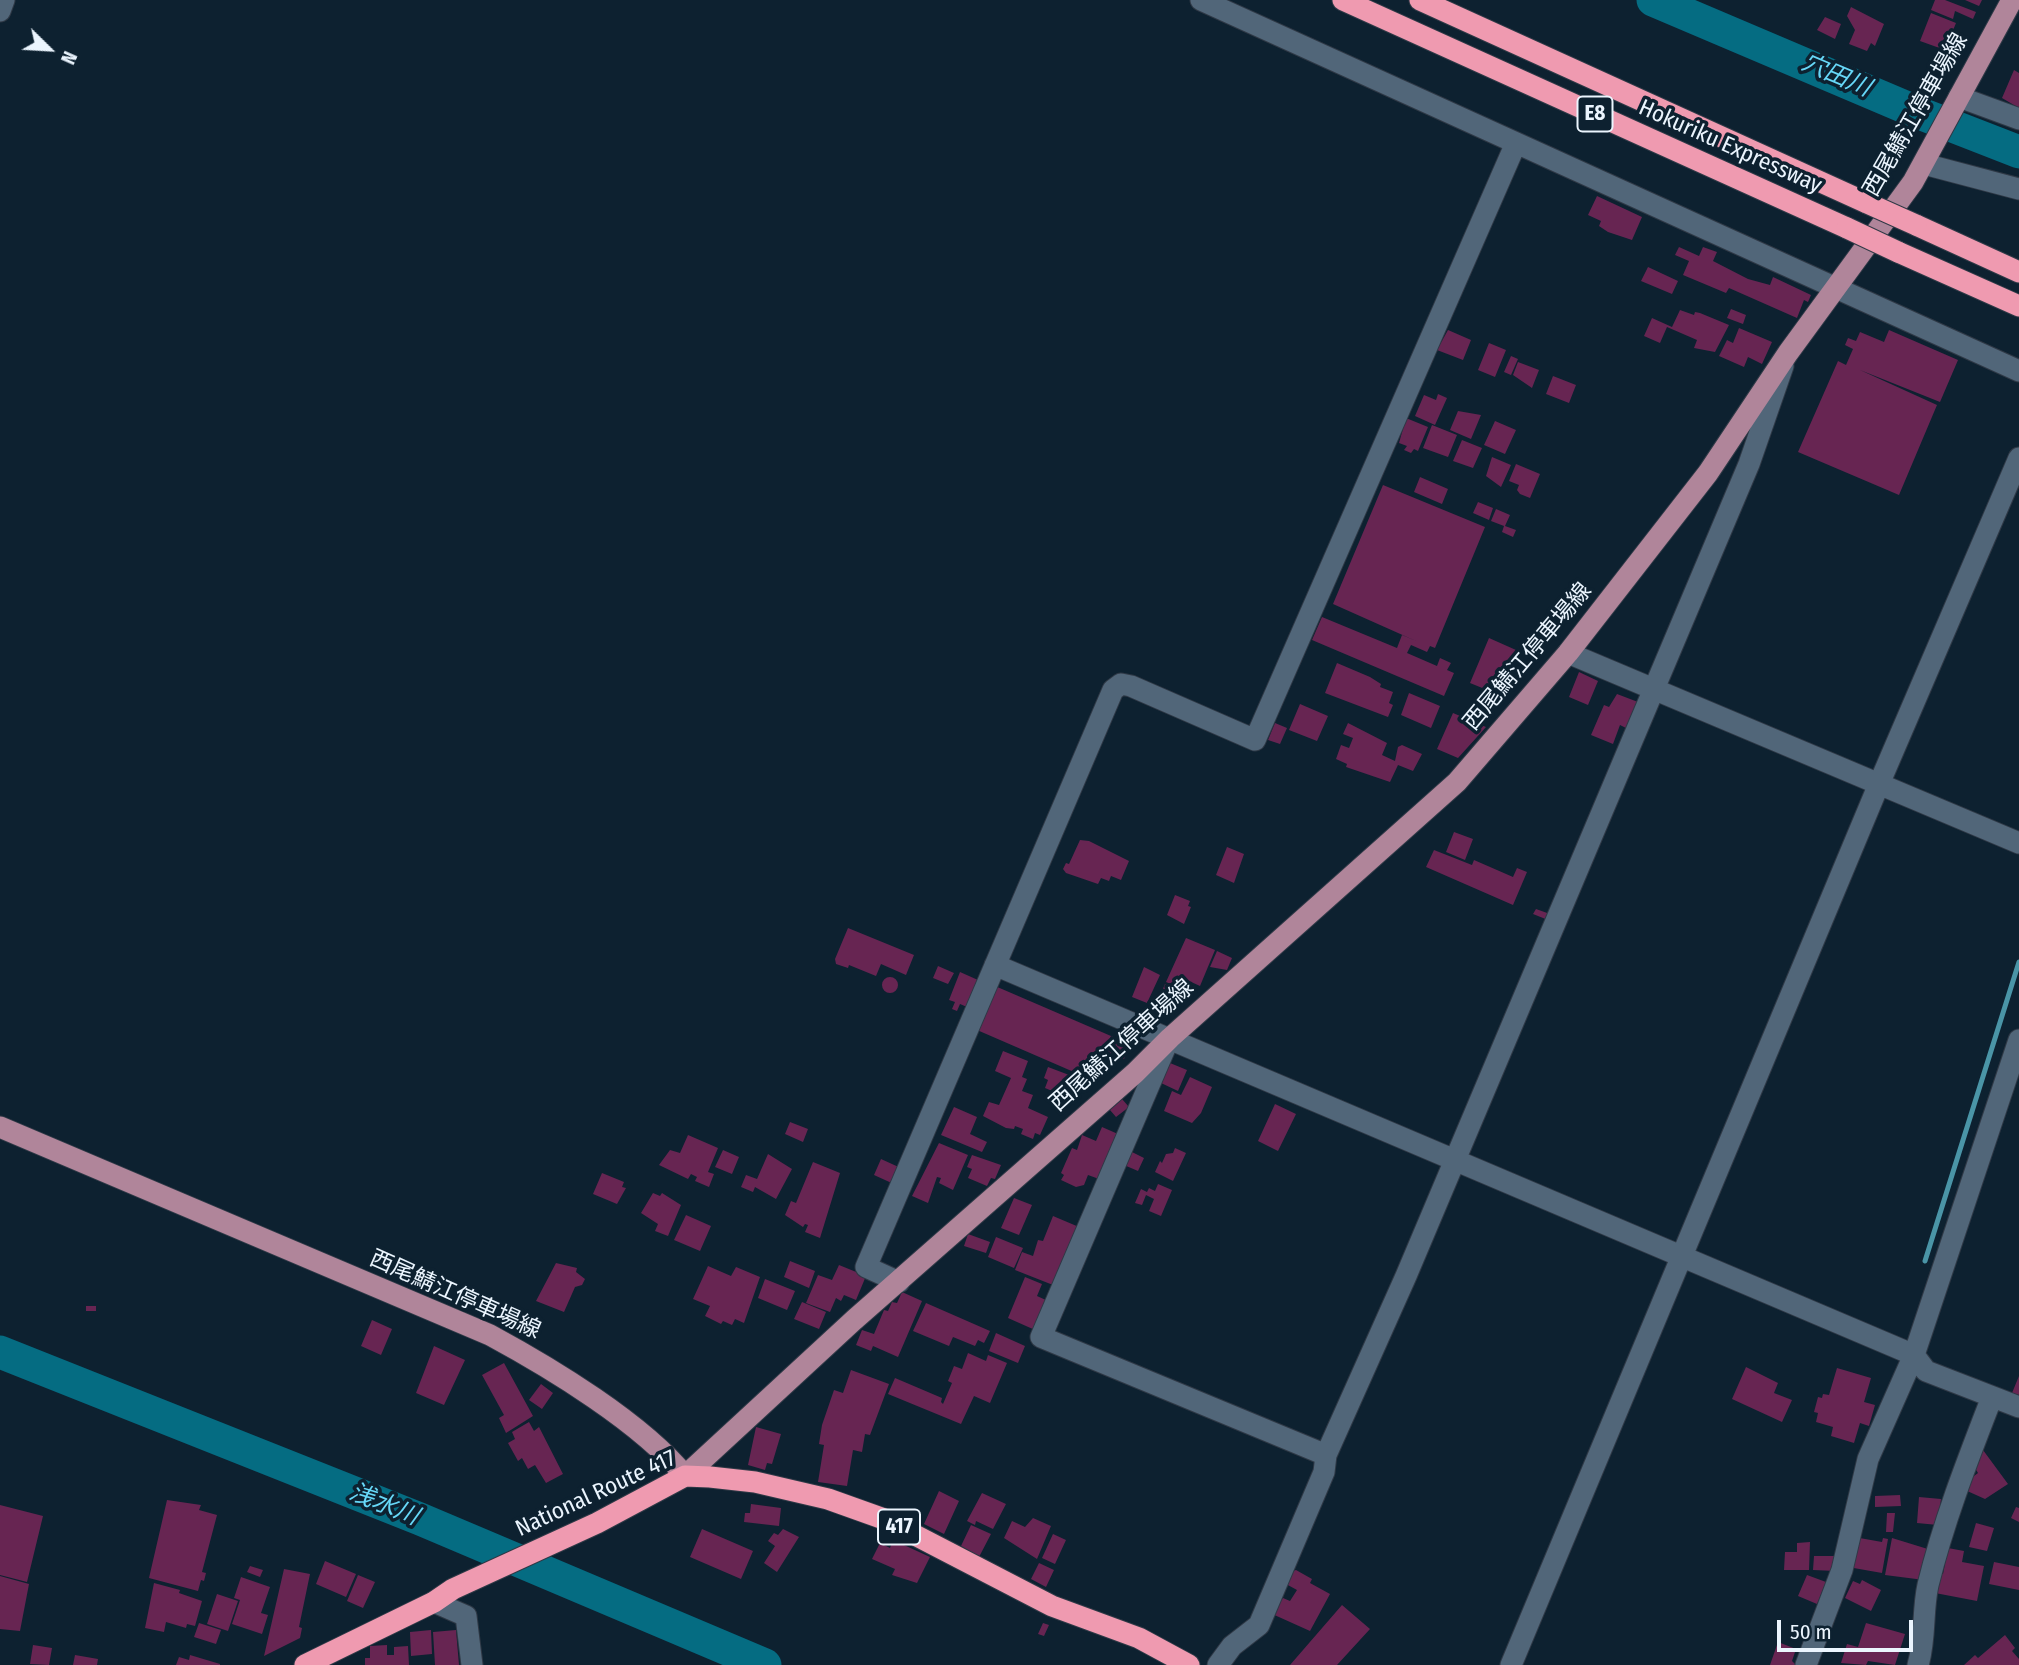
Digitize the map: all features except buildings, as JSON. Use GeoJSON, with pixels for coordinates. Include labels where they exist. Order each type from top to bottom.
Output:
{"type":"FeatureCollection","features":[{"type":"Feature","properties":{"kind":"highway","name":"Hokuriku Expressway"},"geometry":{"type":"LineString","coordinates":[[1343,0],[2019,306]]}},
{"type":"Feature","properties":{"kind":"highway","name":"Hokuriku Expressway"},"geometry":{"type":"LineString","coordinates":[[1420,0],[2019,272]]}},
{"type":"Feature","properties":{"kind":"highway","name":"National Route 417"},"geometry":{"type":"LineString","coordinates":[[305,1665],[434,1602],[453,1589],[597,1523],[685,1476],[755,1482],[828,1499],[884,1519],[1052,1606],[1139,1638],[1189,1665]]}},
{"type":"Feature","properties":{"kind":"main road","name":"西尾鯖江停車場線"},"geometry":{"type":"LineString","coordinates":[[0,1127],[489,1335],[538,1361],[582,1392],[668,1454],[685,1476],[1457,782],[1568,653],[1708,473],[1788,353],[1836,289],[1928,155],[2012,0]]}},
{"type":"Feature","properties":{"kind":"street"},"geometry":{"type":"LineString","coordinates":[[0,10],[4,0]]}},
{"type":"Feature","properties":{"kind":"street"},"geometry":{"type":"LineString","coordinates":[[1201,0],[2019,371]]}},
{"type":"Feature","properties":{"kind":"street"},"geometry":{"type":"LineString","coordinates":[[1957,100],[2019,120]]}},
{"type":"Feature","properties":{"kind":"street"},"geometry":{"type":"LineString","coordinates":[[899,1282],[866,1268],[1113,690],[1121,684],[1131,686],[1255,740],[1517,143]]}},
{"type":"Feature","properties":{"kind":"street"},"geometry":{"type":"LineString","coordinates":[[1928,155],[2019,190]]}},
{"type":"Feature","properties":{"kind":"street"},"geometry":{"type":"LineString","coordinates":[[1217,1665],[1232,1646],[1259,1625],[1324,1472],[1326,1455],[1406,1276],[1749,464],[1788,353]]}},
{"type":"Feature","properties":{"kind":"street"},"geometry":{"type":"LineString","coordinates":[[1511,1665],[1879,784],[2019,458]]}},
{"type":"Feature","properties":{"kind":"street"},"geometry":{"type":"LineString","coordinates":[[1568,653],[2019,843]]}},
{"type":"Feature","properties":{"kind":"street"},"geometry":{"type":"LineString","coordinates":[[995,965],[1914,1355],[1926,1371],[2019,1407]]}},
{"type":"Feature","properties":{"kind":"street"},"geometry":{"type":"LineString","coordinates":[[1170,1038],[1041,1337],[1326,1455]]}},
{"type":"Feature","properties":{"kind":"street"},"geometry":{"type":"LineString","coordinates":[[1806,1665],[1842,1570],[1868,1459],[1914,1355],[2019,1040]]}},
{"type":"Feature","properties":{"kind":"street"},"geometry":{"type":"LineString","coordinates":[[1918,1665],[1925,1642],[1928,1589],[1952,1500],[1992,1397]]}},
{"type":"Feature","properties":{"kind":"street"},"geometry":{"type":"LineString","coordinates":[[434,1602],[466,1616],[472,1665]]}},
{"type":"Feature","properties":{"kind":"waterway","name":"穴田川"},"geometry":{"type":"LineString","coordinates":[[1653,0],[1919,113],[2019,152]]}},
{"type":"Feature","properties":{"kind":"waterway"},"geometry":{"type":"LineString","coordinates":[[1925,1261],[2019,962]]}},
{"type":"Feature","properties":{"kind":"waterway","name":"浅水川"},"geometry":{"type":"LineString","coordinates":[[0,1352],[420,1519],[765,1665]]}}]}
